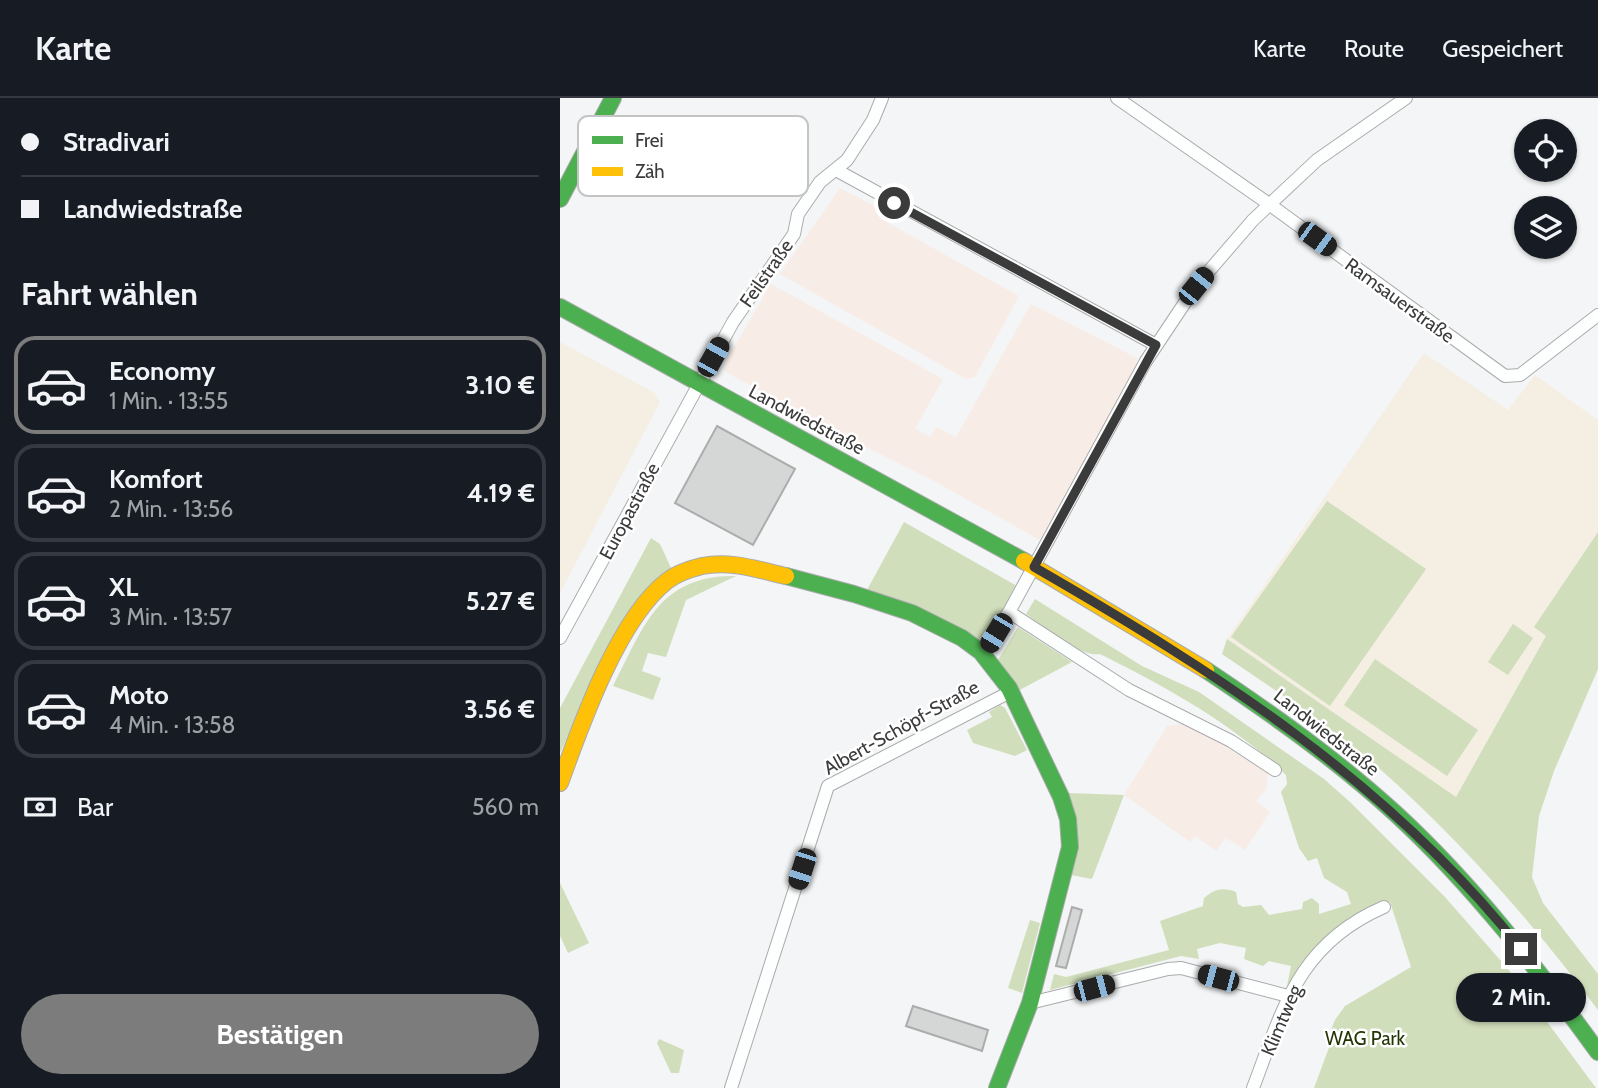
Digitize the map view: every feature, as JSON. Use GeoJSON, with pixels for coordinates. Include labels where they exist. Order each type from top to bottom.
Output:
{"type":"FeatureCollection","features":[{"type":"Feature","properties":{"kind":"main road"},"geometry":{"type":"LineString","coordinates":[[604,116],[613,98]]}},
{"type":"Feature","properties":{"kind":"main road"},"geometry":{"type":"LineString","coordinates":[[560,199],[578,165]]}},
{"type":"Feature","properties":{"kind":"main road","name":"Landwiedstraße"},"geometry":{"type":"LineString","coordinates":[[560,307],[1034,567],[1234,689],[1307,741],[1365,786],[1484,904],[1598,1052]]}},
{"type":"Feature","properties":{"kind":"main road","name":"Albert-Schöpf-Straße"},"geometry":{"type":"LineString","coordinates":[[560,783],[575,740],[598,689],[641,609],[666,582],[699,567],[724,564],[738,566],[853,594],[952,631],[984,654],[1010,692],[1062,801],[1070,836],[1070,846],[1030,1003],[997,1088]]}},
{"type":"Feature","properties":{"kind":"street","name":"Feilstraße"},"geometry":{"type":"LineString","coordinates":[[698,384],[742,307],[794,234],[796,215],[820,182],[847,160],[873,120],[882,98]]}},
{"type":"Feature","properties":{"kind":"street","name":"Ramsauerstraße"},"geometry":{"type":"LineString","coordinates":[[1117,98],[1269,204],[1505,376],[1514,377],[1530,369],[1573,332],[1598,315]]}},
{"type":"Feature","properties":{"kind":"street"},"geometry":{"type":"LineString","coordinates":[[1275,770],[1231,741],[1129,691],[1009,612],[1156,345],[1203,278],[1269,204],[1317,160],[1406,98]]}},
{"type":"Feature","properties":{"kind":"street"},"geometry":{"type":"LineString","coordinates":[[836,170],[1156,345]]}},
{"type":"Feature","properties":{"kind":"street","name":"Europastraße"},"geometry":{"type":"LineString","coordinates":[[560,638],[698,384]]}},
{"type":"Feature","properties":{"kind":"street","name":"Albert-Schöpf-Straße"},"geometry":{"type":"LineString","coordinates":[[984,654],[1009,612]]}},
{"type":"Feature","properties":{"kind":"street","name":"Albert-Schöpf-Straße"},"geometry":{"type":"LineString","coordinates":[[731,1088],[828,786],[1010,692]]}},
{"type":"Feature","properties":{"kind":"street","name":"Klimtweg"},"geometry":{"type":"LineString","coordinates":[[1253,1088],[1288,996],[1303,972],[1326,945],[1354,922],[1384,907]]}},
{"type":"Feature","properties":{"kind":"street"},"geometry":{"type":"LineString","coordinates":[[1030,1003],[1181,968],[1288,996]]}},
{"type":"Feature","properties":{"kind":"shaded area"},"geometry":{"type":"Polygon","coordinates":[[[840,188],[887,213],[883,220],[1019,296],[975,377],[966,379],[780,274],[840,188]]]}},
{"type":"Feature","properties":{"kind":"shaded area"},"geometry":{"type":"Polygon","coordinates":[[[771,284],[943,379],[915,429],[930,437],[936,427],[956,437],[1031,304],[1141,360],[1040,540],[726,372],[724,368],[731,352],[771,284]]]}},
{"type":"Feature","properties":{"kind":"shaded area"},"geometry":{"type":"Polygon","coordinates":[[[560,342],[655,393],[660,402],[560,593],[560,342]]]}},
{"type":"Feature","properties":{"kind":"shaded area"},"geometry":{"type":"Polygon","coordinates":[[[1424,353],[1508,410],[1535,375],[1598,420],[1598,532],[1534,627],[1546,636],[1456,797],[1227,639],[1424,353]]]}},
{"type":"Feature","properties":{"kind":"shaded area"},"geometry":{"type":"Polygon","coordinates":[[[1184,724],[1227,745],[1268,772],[1266,790],[1256,801],[1270,812],[1245,850],[1226,838],[1216,851],[1195,836],[1190,842],[1124,795],[1167,726],[1184,724]]]}},
{"type":"Feature","properties":{"kind":"green space"},"geometry":{"type":"Polygon","coordinates":[[[1327,501],[1426,569],[1330,706],[1231,637],[1327,501]]]}},
{"type":"Feature","properties":{"kind":"green space"},"geometry":{"type":"Polygon","coordinates":[[[904,522],[1017,586],[986,639],[977,640],[867,590],[904,522]]]}},
{"type":"Feature","properties":{"kind":"green space"},"geometry":{"type":"Polygon","coordinates":[[[1598,532],[1598,669],[1554,771],[1539,816],[1532,877],[1543,903],[1598,974],[1598,1010],[1496,884],[1411,797],[1343,739],[1222,654],[1227,639],[1456,797],[1546,636],[1534,627],[1598,532]]]}},
{"type":"Feature","properties":{"kind":"green space"},"geometry":{"type":"Polygon","coordinates":[[[651,538],[660,544],[672,570],[592,685],[560,753],[560,708],[651,538]]]}},
{"type":"Feature","properties":{"kind":"green space"},"geometry":{"type":"Polygon","coordinates":[[[736,576],[686,600],[666,657],[648,653],[642,671],[661,678],[653,700],[613,686],[645,625],[671,595],[688,584],[710,578],[736,576]]]}},
{"type":"Feature","properties":{"kind":"green space","name":"WAG Park"},"geometry":{"type":"Polygon","coordinates":[[[1035,599],[1142,666],[1199,692],[1324,779],[1445,897],[1508,969],[1596,1088],[1314,1088],[1330,1045],[1328,1037],[1345,1006],[1411,967],[1390,902],[1362,915],[1333,936],[1287,986],[1291,966],[1269,961],[1263,966],[1244,959],[1246,948],[1220,943],[1197,949],[1199,959],[1181,956],[1050,990],[1054,974],[1066,977],[1169,950],[1160,921],[1203,906],[1204,898],[1215,891],[1223,889],[1236,892],[1238,904],[1243,907],[1261,905],[1269,915],[1302,909],[1303,902],[1312,898],[1319,904],[1319,914],[1351,904],[1347,892],[1324,878],[1317,858],[1308,861],[1299,848],[1281,792],[1287,784],[1286,775],[1243,739],[1198,707],[1100,654],[1082,651],[1052,633],[1026,614],[1035,599]]]}},
{"type":"Feature","properties":{"kind":"green space"},"geometry":{"type":"Polygon","coordinates":[[[1513,624],[1533,638],[1508,675],[1488,662],[1513,624]]]}},
{"type":"Feature","properties":{"kind":"green space"},"geometry":{"type":"Polygon","coordinates":[[[1018,627],[1072,662],[1016,692],[998,660],[1018,627]]]}},
{"type":"Feature","properties":{"kind":"green space"},"geometry":{"type":"Polygon","coordinates":[[[1375,659],[1478,730],[1447,776],[1344,705],[1375,659]]]}},
{"type":"Feature","properties":{"kind":"green space"},"geometry":{"type":"Polygon","coordinates":[[[1000,705],[1005,708],[1027,750],[1015,756],[973,743],[967,730],[992,717],[989,712],[1000,705]]]}},
{"type":"Feature","properties":{"kind":"green space"},"geometry":{"type":"Polygon","coordinates":[[[1068,793],[1124,795],[1092,879],[1071,875],[1068,793]]]}},
{"type":"Feature","properties":{"kind":"green space"},"geometry":{"type":"Polygon","coordinates":[[[560,883],[589,943],[568,953],[560,936],[560,883]]]}},
{"type":"Feature","properties":{"kind":"green space"},"geometry":{"type":"Polygon","coordinates":[[[1030,920],[1040,923],[1022,993],[1008,988],[1030,920]]]}},
{"type":"Feature","properties":{"kind":"green space"},"geometry":{"type":"Polygon","coordinates":[[[659,1039],[684,1050],[679,1073],[671,1073],[657,1043],[659,1039]]]}},
{"type":"Feature","properties":{"kind":"building"},"geometry":{"type":"Polygon","coordinates":[[[717,426],[795,469],[753,545],[675,503],[717,426]]]}},
{"type":"Feature","properties":{"kind":"building"},"geometry":{"type":"Polygon","coordinates":[[[1072,907],[1082,910],[1066,968],[1056,966],[1072,907]]]}},
{"type":"Feature","properties":{"kind":"building"},"geometry":{"type":"Polygon","coordinates":[[[913,1006],[988,1030],[982,1051],[906,1026],[913,1006]]]}},
{"type":"Feature","properties":{"kind":"traffic: fast"},"geometry":{"type":"LineString","coordinates":[[604,116],[613,98]]}},
{"type":"Feature","properties":{"kind":"traffic: fast"},"geometry":{"type":"LineString","coordinates":[[560,199],[578,165]]}},
{"type":"Feature","properties":{"kind":"traffic: fast"},"geometry":{"type":"LineString","coordinates":[[560,307],[1024,561]]}},
{"type":"Feature","properties":{"kind":"traffic: fast"},"geometry":{"type":"LineString","coordinates":[[786,576],[912,613],[962,638],[981,652],[1009,688],[1061,797],[1068,819],[1070,847],[1030,1003],[997,1088]]}},
{"type":"Feature","properties":{"kind":"traffic: fast"},"geometry":{"type":"LineString","coordinates":[[1206,670],[1327,756],[1374,794],[1424,841],[1503,928],[1598,1052]]}},
{"type":"Feature","properties":{"kind":"traffic: slow"},"geometry":{"type":"LineString","coordinates":[[1024,561],[1206,670]]}},
{"type":"Feature","properties":{"kind":"traffic: slow"},"geometry":{"type":"LineString","coordinates":[[560,783],[590,704],[617,646],[649,598],[667,581],[688,570],[713,564],[744,566],[786,576]]}},
{"type":"Feature","properties":{"kind":"route"},"geometry":{"type":"LineString","coordinates":[[894,203],[1156,345],[1046,539],[1034,567],[1234,689],[1339,765],[1427,845],[1484,904],[1521,949]]}}]}
